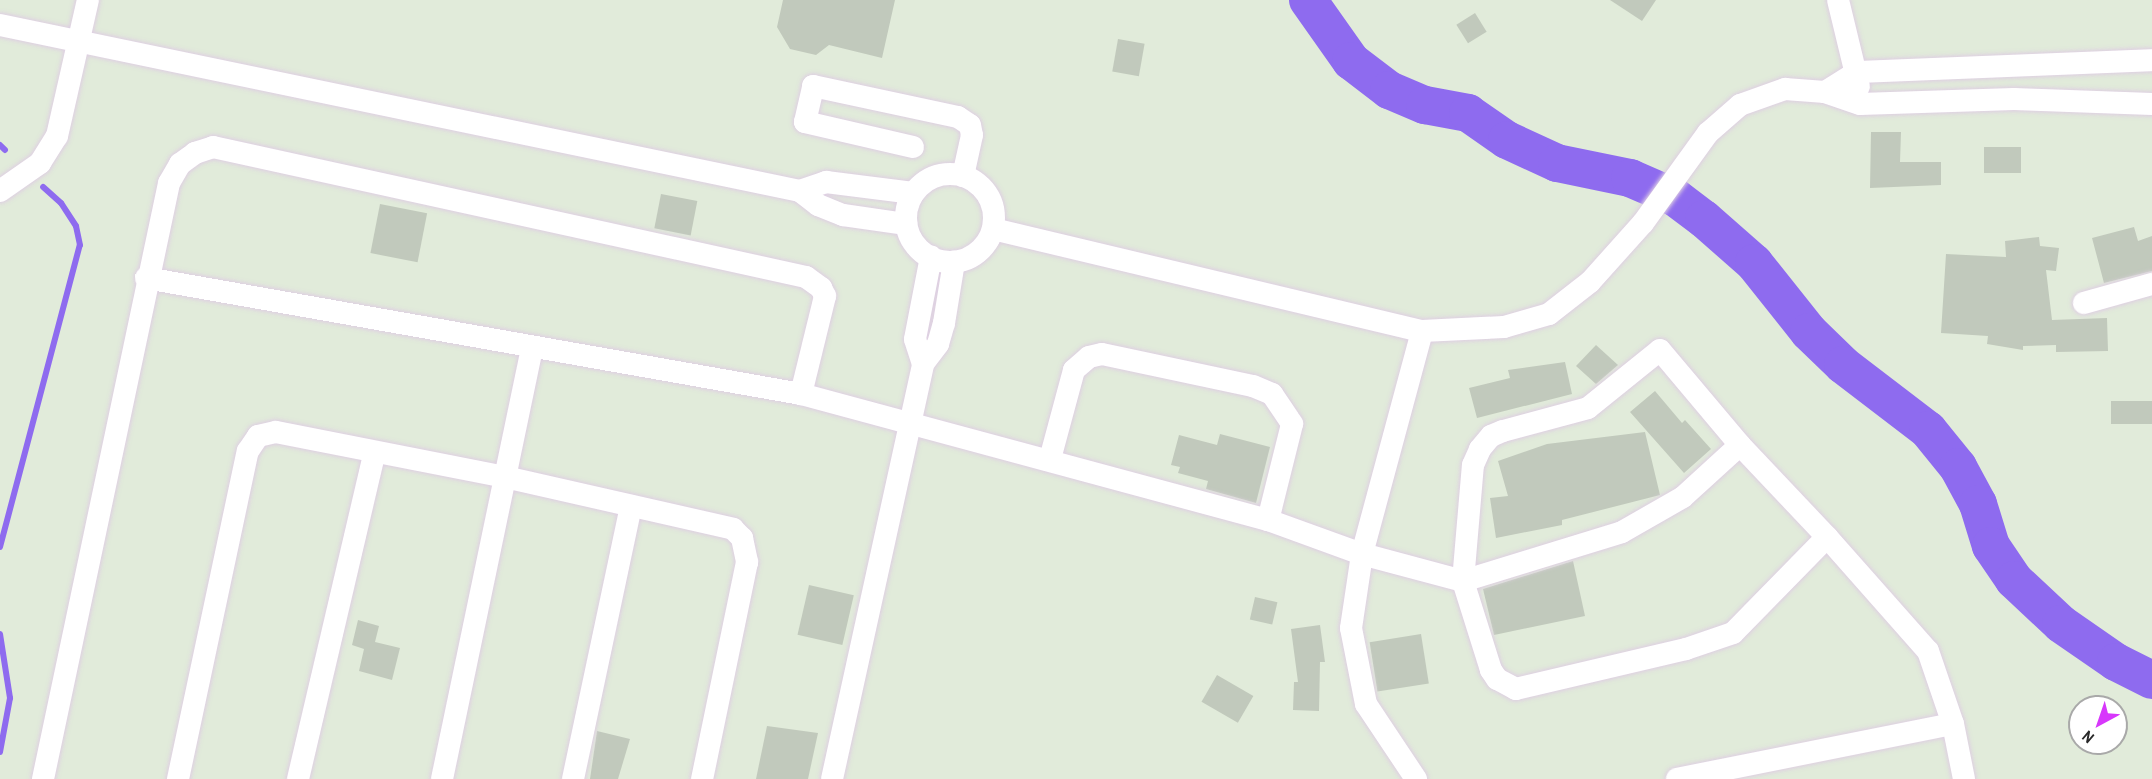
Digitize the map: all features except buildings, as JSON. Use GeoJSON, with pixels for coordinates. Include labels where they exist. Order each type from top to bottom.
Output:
{"type":"FeatureCollection","features":[{"type":"Feature","properties":{"kind":"street"},"geometry":{"type":"LineString","coordinates":[[0,191],[40,164],[57,136],[88,0]]}},
{"type":"Feature","properties":{"kind":"street"},"geometry":{"type":"LineString","coordinates":[[1838,0],[1857,72],[1860,104]]}},
{"type":"Feature","properties":{"kind":"street"},"geometry":{"type":"LineString","coordinates":[[0,25],[800,191],[818,205],[843,215],[906,224]]}},
{"type":"Feature","properties":{"kind":"street"},"geometry":{"type":"LineString","coordinates":[[1825,92],[1857,72],[2152,60]]}},
{"type":"Feature","properties":{"kind":"street"},"geometry":{"type":"LineString","coordinates":[[2067,64],[2069,102]]}},
{"type":"Feature","properties":{"kind":"street"},"geometry":{"type":"LineString","coordinates":[[913,147],[805,122],[813,86],[958,117],[970,125],[963,176]]}},
{"type":"Feature","properties":{"kind":"street"},"geometry":{"type":"LineString","coordinates":[[993,229],[1422,331],[1504,327],[1549,314],[1590,282],[1643,223],[1708,133],[1740,105],[1785,89],[1825,92],[1860,104],[2014,99],[2152,104]]}},
{"type":"Feature","properties":{"kind":"street"},"geometry":{"type":"LineString","coordinates":[[879,139],[887,102]]}},
{"type":"Feature","properties":{"kind":"street"},"geometry":{"type":"LineString","coordinates":[[43,779],[146,278],[169,183],[180,164],[213,147],[806,277],[821,288],[825,296],[801,394]]}},
{"type":"Feature","properties":{"kind":"street"},"geometry":{"type":"LineString","coordinates":[[935,176],[963,176],[980,186],[992,202],[993,229],[979,252],[954,262],[931,257],[910,238],[906,224],[913,193],[935,176]]}},
{"type":"Feature","properties":{"kind":"street"},"geometry":{"type":"LineString","coordinates":[[800,191],[826,182],[913,193]]}},
{"type":"Feature","properties":{"kind":"street"},"geometry":{"type":"LineString","coordinates":[[923,364],[915,339],[931,257]]}},
{"type":"Feature","properties":{"kind":"street"},"geometry":{"type":"LineString","coordinates":[[832,779],[923,364],[941,334],[954,262]]}},
{"type":"Feature","properties":{"kind":"street"},"geometry":{"type":"LineString","coordinates":[[146,278],[801,394],[1050,459],[1268,520],[1362,554],[1463,581],[1622,532],[1683,497],[1740,445]]}},
{"type":"Feature","properties":{"kind":"street"},"geometry":{"type":"LineString","coordinates":[[2084,303],[2152,284]]}},
{"type":"Feature","properties":{"kind":"street"},"geometry":{"type":"LineString","coordinates":[[1416,779],[1366,704],[1351,628],[1362,554],[1422,331]]}},
{"type":"Feature","properties":{"kind":"street"},"geometry":{"type":"LineString","coordinates":[[442,779],[532,348]]}},
{"type":"Feature","properties":{"kind":"street"},"geometry":{"type":"LineString","coordinates":[[1827,537],[1733,633],[1686,649],[1516,689],[1497,679],[1491,669],[1463,581],[1473,465],[1480,448],[1503,431],[1588,408],[1660,350],[1740,445],[1827,537],[1928,651],[1953,724],[1965,779]]}},
{"type":"Feature","properties":{"kind":"street"},"geometry":{"type":"LineString","coordinates":[[1050,459],[1074,370],[1089,357],[1102,354],[1253,386],[1272,394],[1292,424],[1268,520]]}},
{"type":"Feature","properties":{"kind":"street"},"geometry":{"type":"LineString","coordinates":[[178,779],[253,442],[264,433],[276,432],[374,454],[506,477],[720,524],[742,538],[747,548],[747,562],[702,779]]}},
{"type":"Feature","properties":{"kind":"street"},"geometry":{"type":"LineString","coordinates":[[298,779],[374,454]]}},
{"type":"Feature","properties":{"kind":"street"},"geometry":{"type":"LineString","coordinates":[[573,779],[631,506]]}},
{"type":"Feature","properties":{"kind":"street"},"geometry":{"type":"LineString","coordinates":[[1677,779],[1953,724]]}},
{"type":"Feature","properties":{"kind":"waterway"},"geometry":{"type":"LineString","coordinates":[[1308,0],[1351,61],[1389,90],[1425,105],[1468,113],[1507,140],[1557,163],[1630,178],[1676,198],[1704,219],[1754,263],[1809,332],[1843,365],[1928,430],[1958,467],[1978,504],[1991,546],[2014,580],[2061,624],[2116,662],[2152,680]]}},
{"type":"Feature","properties":{"kind":"waterway"},"geometry":{"type":"LineString","coordinates":[[0,145],[5,150]]}},
{"type":"Feature","properties":{"kind":"waterway"},"geometry":{"type":"LineString","coordinates":[[0,547],[80,245],[76,226],[61,203],[43,187]]}},
{"type":"Feature","properties":{"kind":"waterway"},"geometry":{"type":"LineString","coordinates":[[0,634],[10,698],[0,752]]}}]}
